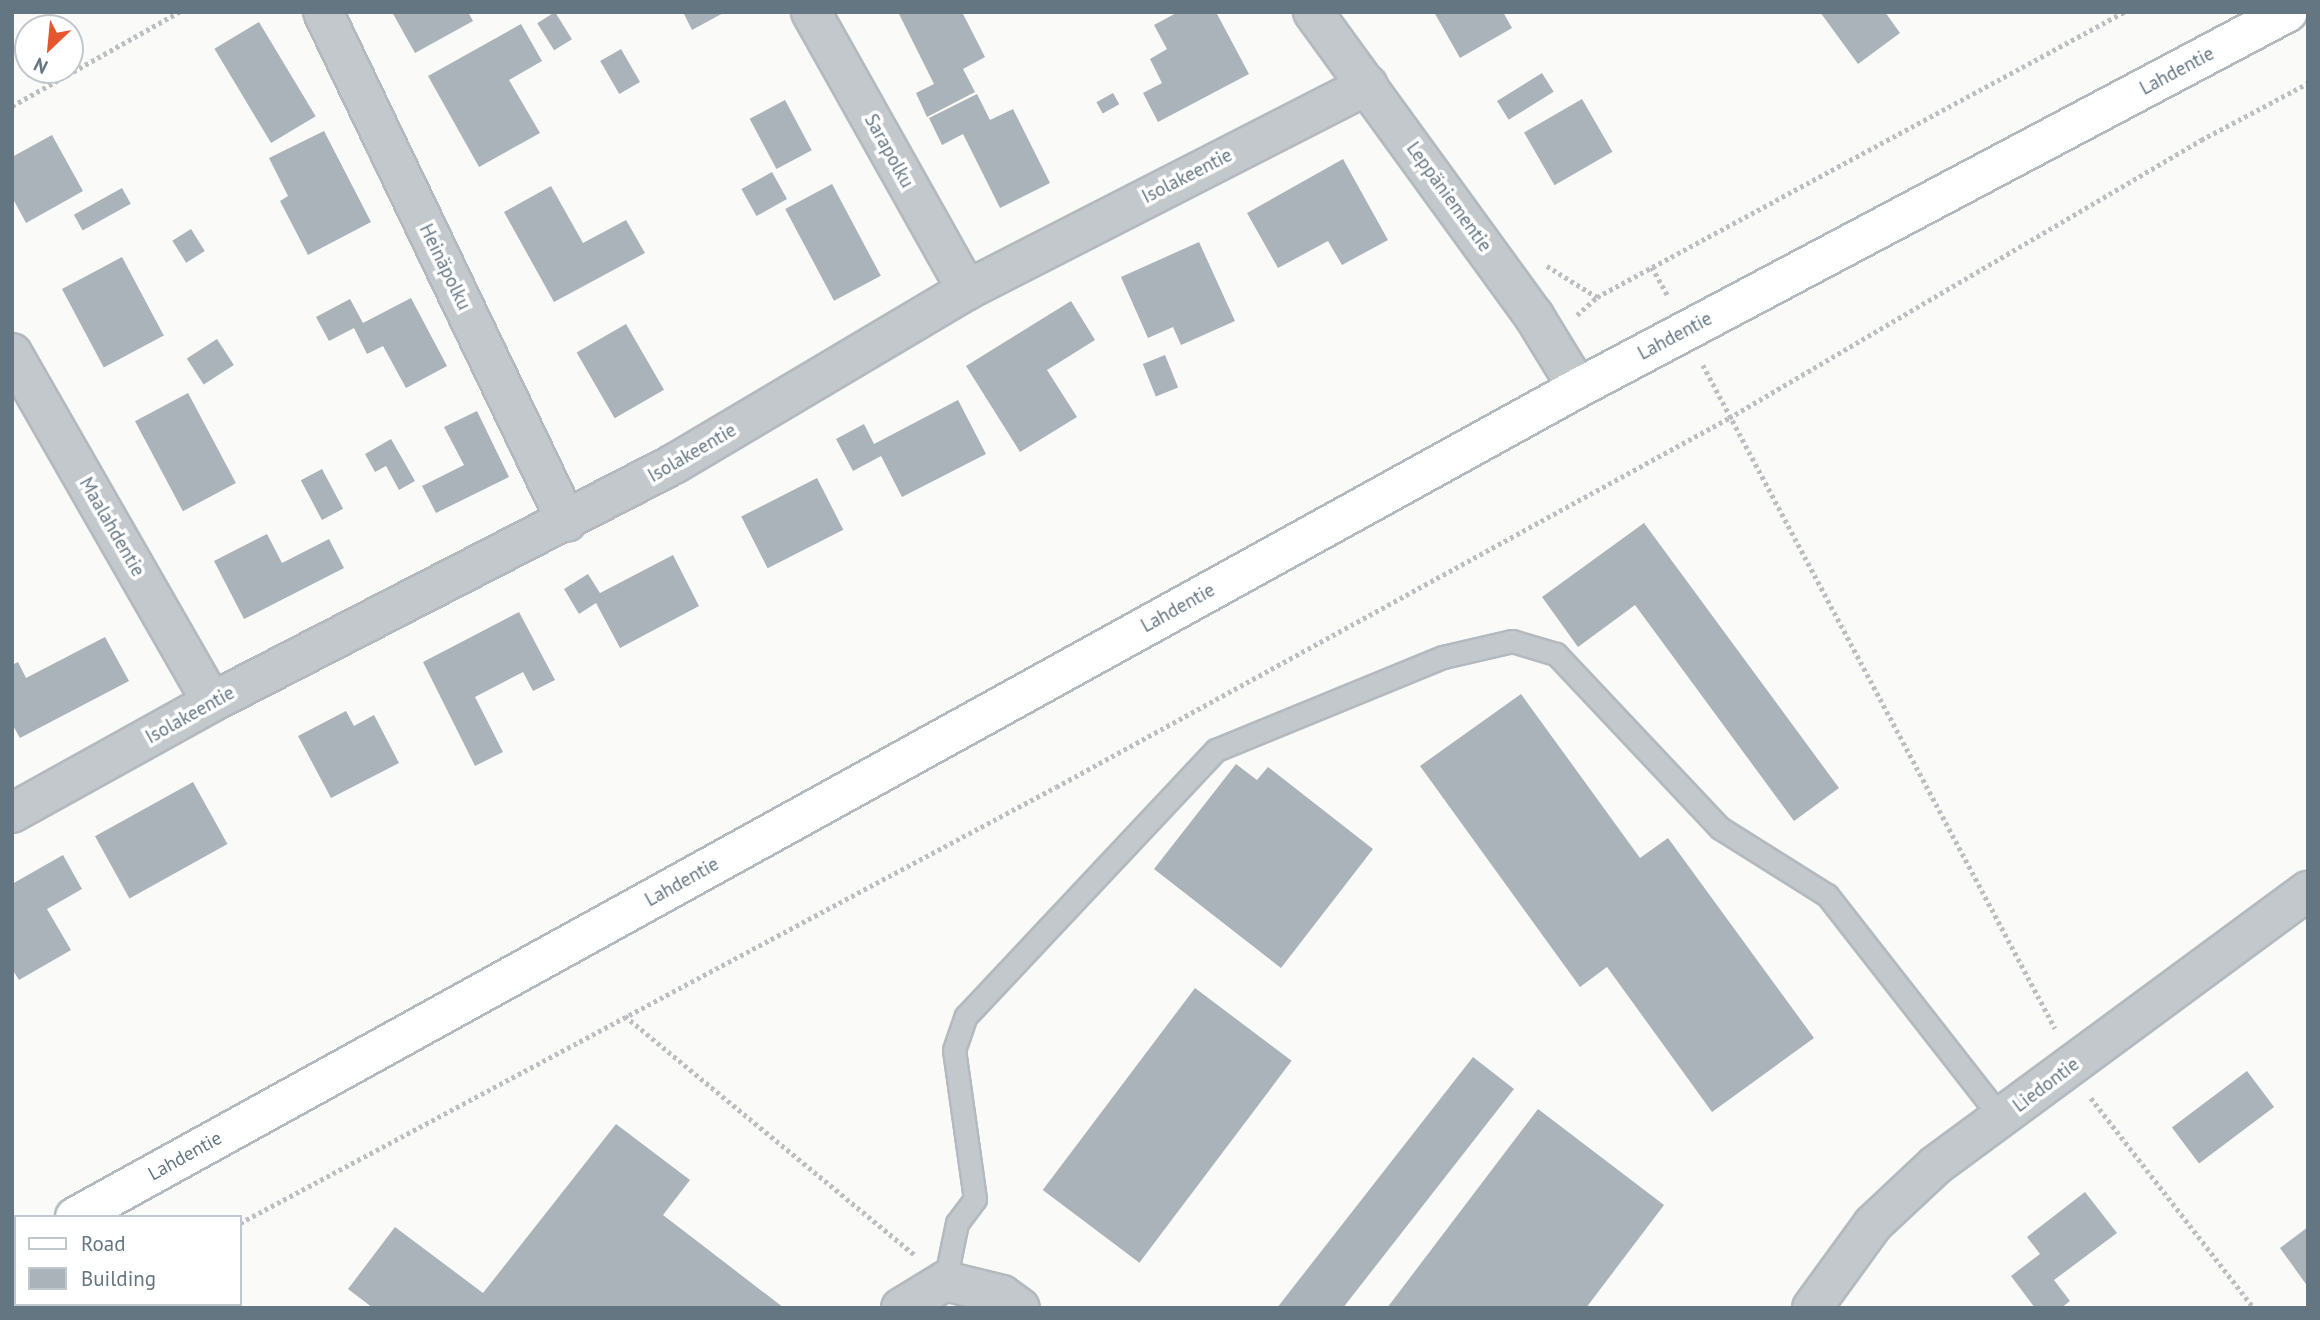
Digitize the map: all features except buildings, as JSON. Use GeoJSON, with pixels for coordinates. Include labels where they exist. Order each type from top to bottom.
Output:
{"type":"FeatureCollection","features":[{"type":"Feature","properties":{"kind":"main road","name":"Lahdentie"},"geometry":{"type":"LineString","coordinates":[[79,1215],[1578,388],[2288,12]]}},
{"type":"Feature","properties":{"kind":"street","name":"Heinäpolku"},"geometry":{"type":"LineString","coordinates":[[323,12],[567,522]]}},
{"type":"Feature","properties":{"kind":"street","name":"Sarapolku"},"geometry":{"type":"LineString","coordinates":[[811,12],[967,290]]}},
{"type":"Feature","properties":{"kind":"street","name":"Leppäniementie"},"geometry":{"type":"LineString","coordinates":[[1313,12],[1368,85],[1549,341],[1578,388]]}},
{"type":"Feature","properties":{"kind":"street","name":"Isolakeentie"},"geometry":{"type":"LineString","coordinates":[[12,813],[212,702],[567,522],[967,290],[1368,85]]}},
{"type":"Feature","properties":{"kind":"street","name":"Maalahdentie"},"geometry":{"type":"LineString","coordinates":[[13,355],[212,702]]}},
{"type":"Feature","properties":{"kind":"street","name":"Liedontie"},"geometry":{"type":"LineString","coordinates":[[1812,1308],[1873,1224],[1936,1165],[2002,1119],[2308,891]]}},
{"type":"Feature","properties":{"kind":"street"},"geometry":{"type":"LineString","coordinates":[[901,1308],[945,1280],[1002,1295],[1020,1308]]}},
{"type":"Feature","properties":{"kind":"lane"},"geometry":{"type":"LineString","coordinates":[[945,1280],[957,1223],[975,1199],[954,1050],[966,1016],[1216,750],[1443,657],[1512,641],[1556,654],[1720,828],[1827,895],[2002,1119]]}},
{"type":"Feature","properties":{"kind":"path"},"geometry":{"type":"LineString","coordinates":[[12,106],[179,12]]}},
{"type":"Feature","properties":{"kind":"path"},"geometry":{"type":"LineString","coordinates":[[1549,341],[1597,297],[2124,12]]}},
{"type":"Feature","properties":{"kind":"path"},"geometry":{"type":"LineString","coordinates":[[242,1222],[1056,787],[1729,418],[2201,140],[2308,83]]}},
{"type":"Feature","properties":{"kind":"path"},"geometry":{"type":"LineString","coordinates":[[1729,418],[2091,1098],[2254,1308]]}},
{"type":"Feature","properties":{"kind":"path"},"geometry":{"type":"LineString","coordinates":[[625,1016],[945,1280]]}}]}
